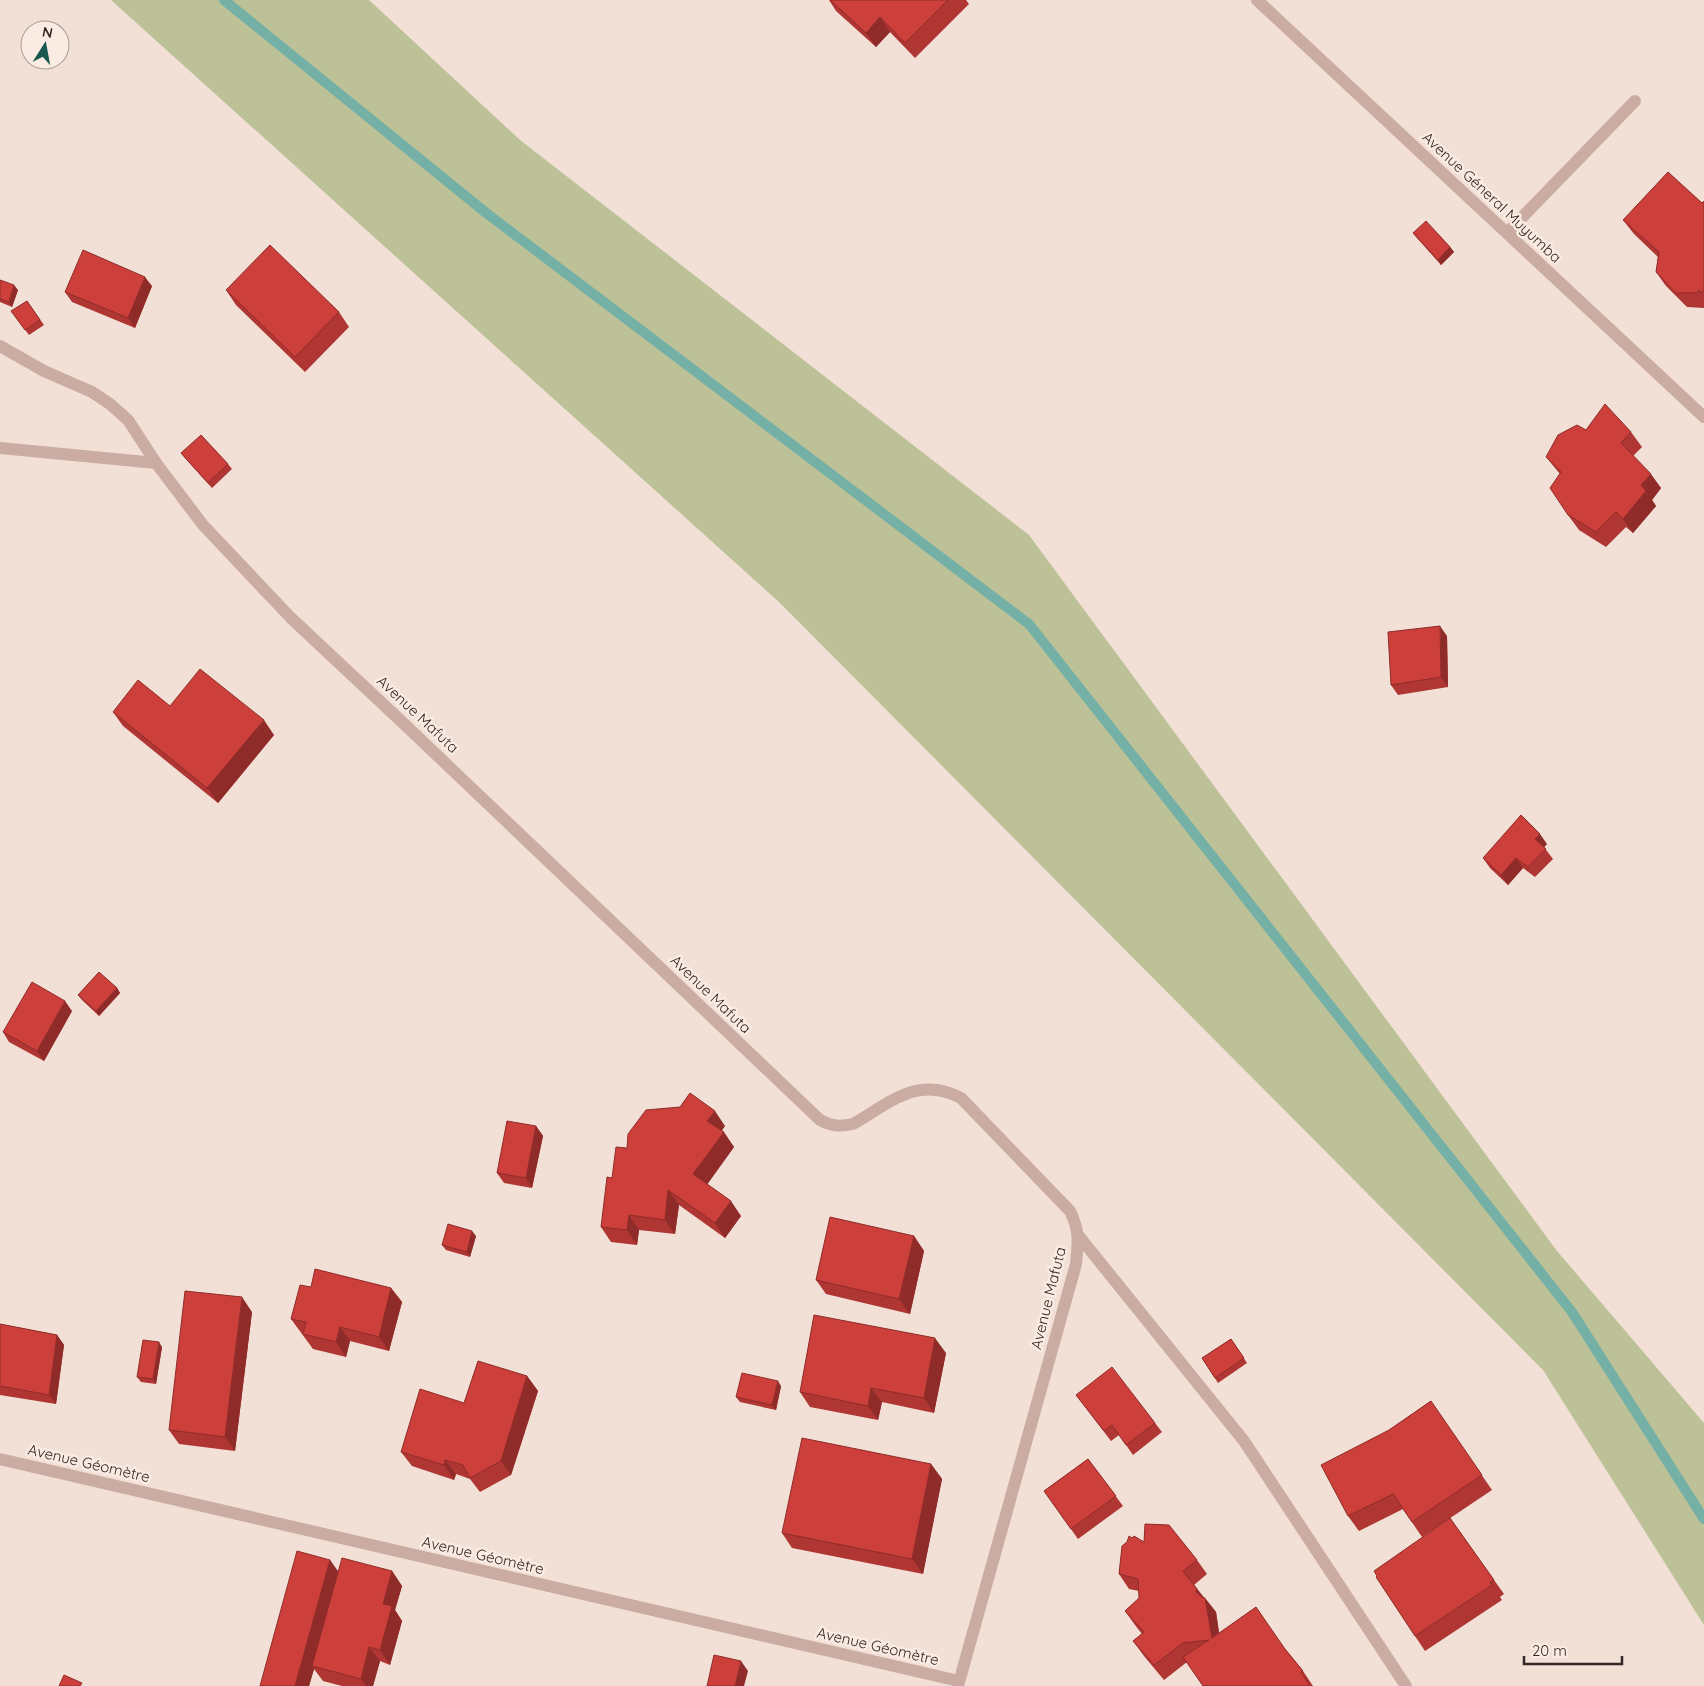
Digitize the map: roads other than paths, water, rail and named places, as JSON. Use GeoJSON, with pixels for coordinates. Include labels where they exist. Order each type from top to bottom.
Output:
{"type":"FeatureCollection","features":[{"type":"Feature","properties":{"kind":"street","name":"Avenue Géneral Muyumba"},"geometry":{"type":"LineString","coordinates":[[1258,0],[1704,417]]}},
{"type":"Feature","properties":{"kind":"street"},"geometry":{"type":"LineString","coordinates":[[1507,233],[1635,101]]}},
{"type":"Feature","properties":{"kind":"street","name":"Avenue Mafuta"},"geometry":{"type":"LineString","coordinates":[[0,346],[44,371],[92,392],[110,404],[128,420],[156,463],[203,525],[291,618],[820,1120],[833,1126],[846,1126],[853,1124],[910,1092],[932,1088],[949,1092],[961,1098],[1070,1211],[1076,1224],[1078,1236],[1076,1264],[958,1684]]}},
{"type":"Feature","properties":{"kind":"street"},"geometry":{"type":"LineString","coordinates":[[0,448],[156,463]]}},
{"type":"Feature","properties":{"kind":"street"},"geometry":{"type":"LineString","coordinates":[[1078,1236],[1244,1441],[1406,1686]]}},
{"type":"Feature","properties":{"kind":"street","name":"Avenue Géomètre"},"geometry":{"type":"LineString","coordinates":[[0,1460],[958,1684]]}},
{"type":"Feature","properties":{"kind":"waterway"},"geometry":{"type":"LineString","coordinates":[[224,0],[485,212],[1029,624],[1572,1312],[1704,1519]]}}]}
